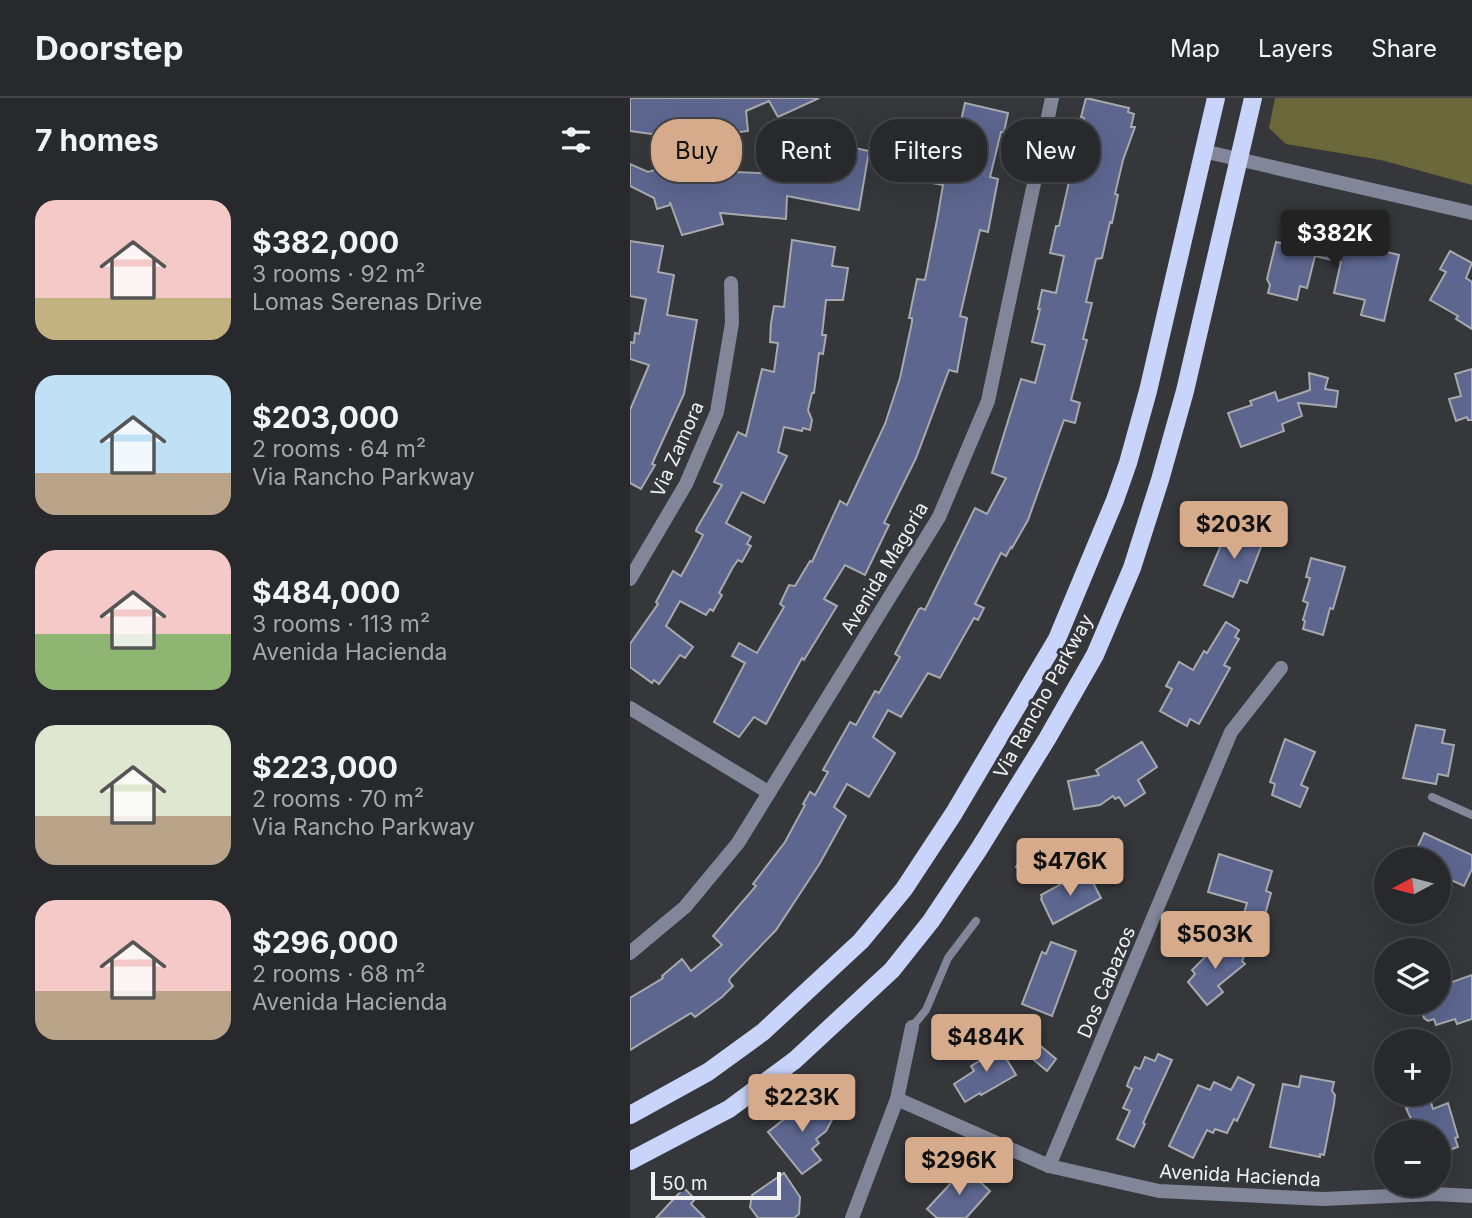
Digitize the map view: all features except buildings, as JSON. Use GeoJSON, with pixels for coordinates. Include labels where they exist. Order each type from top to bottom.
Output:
{"type":"FeatureCollection","features":[{"type":"Feature","properties":{"kind":"main road","name":"Via Rancho Parkway"},"geometry":{"type":"LineString","coordinates":[[630,1115],[708,1072],[764,1032],[862,941],[904,889],[1005,728],[1057,639],[1115,500],[1147,391],[1216,98]]}},
{"type":"Feature","properties":{"kind":"main road","name":"Via Rancho Parkway"},"geometry":{"type":"LineString","coordinates":[[630,1161],[729,1109],[784,1068],[892,970],[931,921],[1047,739],[1095,654],[1132,568],[1185,391],[1253,98]]}},
{"type":"Feature","properties":{"kind":"street","name":"Avenida Magoria"},"geometry":{"type":"LineString","coordinates":[[630,953],[685,906],[738,843],[939,517],[991,388],[1052,98]]}},
{"type":"Feature","properties":{"kind":"street"},"geometry":{"type":"LineString","coordinates":[[1203,151],[1472,213]]}},
{"type":"Feature","properties":{"kind":"street","name":"Via Zamora"},"geometry":{"type":"LineString","coordinates":[[630,579],[686,485],[718,412],[732,323],[731,282]]}},
{"type":"Feature","properties":{"kind":"street","name":"Dos Cabazos"},"geometry":{"type":"LineString","coordinates":[[1049,1166],[1231,732],[1281,668]]}},
{"type":"Feature","properties":{"kind":"street"},"geometry":{"type":"LineString","coordinates":[[630,708],[768,792]]}},
{"type":"Feature","properties":{"kind":"street"},"geometry":{"type":"LineString","coordinates":[[852,1218],[897,1099],[912,1027]]}},
{"type":"Feature","properties":{"kind":"street","name":"Avenida Hacienda"},"geometry":{"type":"LineString","coordinates":[[897,1099],[1049,1166],[1159,1191],[1323,1199],[1436,1194],[1472,1196]]}},
{"type":"Feature","properties":{"kind":"lane"},"geometry":{"type":"LineString","coordinates":[[1432,797],[1472,815]]}},
{"type":"Feature","properties":{"kind":"lane"},"geometry":{"type":"LineString","coordinates":[[912,1027],[926,1010],[948,958],[976,921]]}},
{"type":"Feature","properties":{"kind":"shaded area"},"geometry":{"type":"Polygon","coordinates":[[[1275,98],[1472,98],[1472,185],[1381,160],[1286,144],[1269,128],[1275,98]]]}}]}
